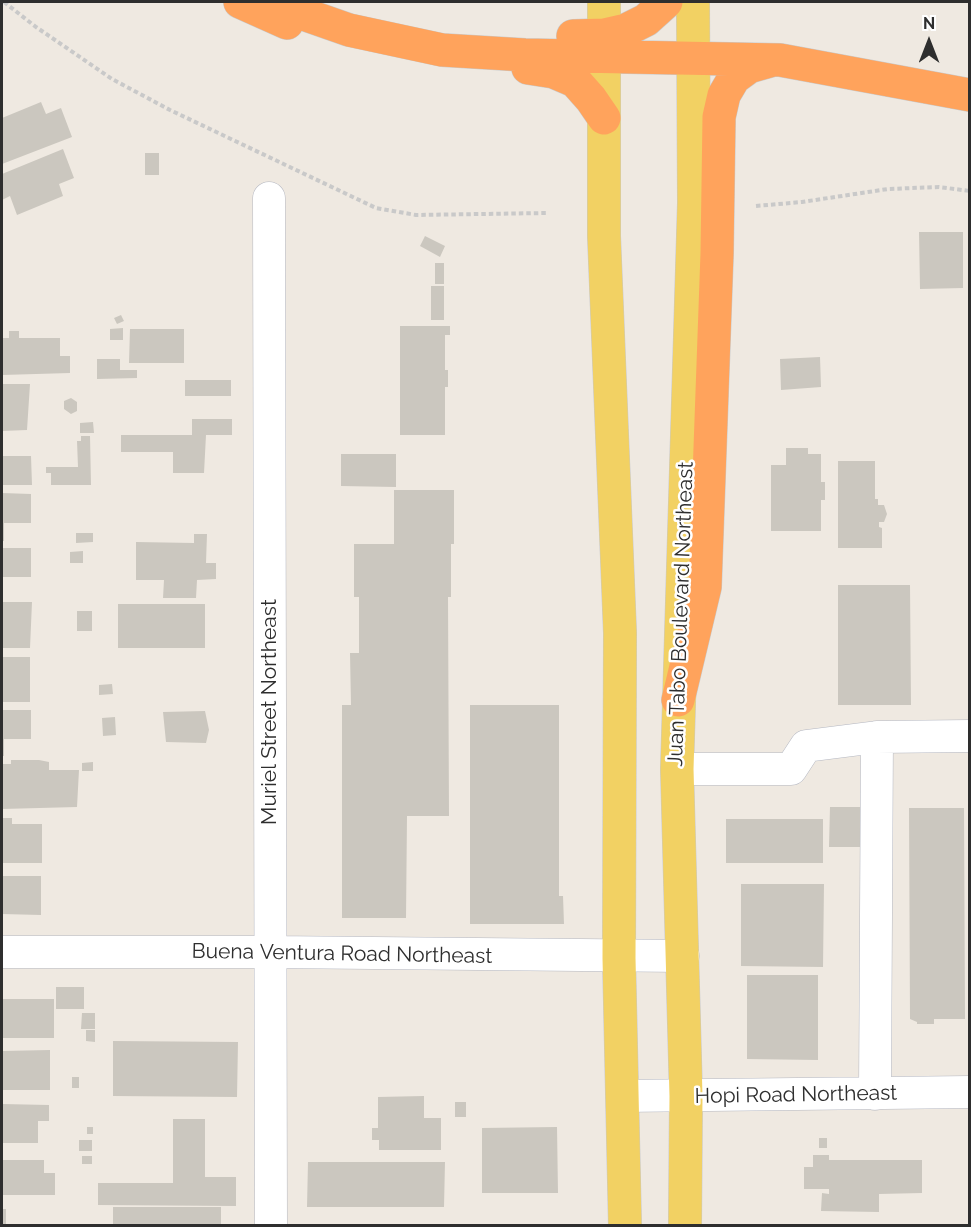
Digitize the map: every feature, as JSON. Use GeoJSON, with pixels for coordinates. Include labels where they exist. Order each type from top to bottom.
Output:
{"type":"FeatureCollection","features":[{"type":"Feature","properties":{"kind":"highway"},"geometry":{"type":"LineString","coordinates":[[240,2],[326,37],[395,55],[469,66],[554,72],[575,81],[584,89],[604,118]]}},
{"type":"Feature","properties":{"kind":"highway"},"geometry":{"type":"LineString","coordinates":[[269,2],[326,24],[419,46],[494,54],[604,45],[637,26],[666,2]]}},
{"type":"Feature","properties":{"kind":"highway"},"geometry":{"type":"LineString","coordinates":[[324,2],[375,17],[446,31],[604,45],[693,57],[780,60],[969,95]]}},
{"type":"Feature","properties":{"kind":"highway"},"geometry":{"type":"LineString","coordinates":[[678,700],[705,587],[717,254],[719,117],[724,95],[734,78],[749,67],[780,60]]}},
{"type":"Feature","properties":{"kind":"main road"},"geometry":{"type":"LineString","coordinates":[[604,2],[605,247],[620,633],[619,958],[625,1226]]}},
{"type":"Feature","properties":{"kind":"main road","name":"Juan Tabo Boulevard Northeast"},"geometry":{"type":"LineString","coordinates":[[685,1226],[686,1096],[676,770],[694,203],[693,2]]}},
{"type":"Feature","properties":{"kind":"street","name":"Muriel Street Northeast"},"geometry":{"type":"LineString","coordinates":[[269,198],[271,1226]]}},
{"type":"Feature","properties":{"kind":"street"},"geometry":{"type":"LineString","coordinates":[[676,770],[791,769],[806,746],[878,737],[969,735]]}},
{"type":"Feature","properties":{"kind":"street"},"geometry":{"type":"LineString","coordinates":[[876,1094],[878,737]]}},
{"type":"Feature","properties":{"kind":"street","name":"Buena Ventura Road Northeast"},"geometry":{"type":"LineString","coordinates":[[2,952],[271,952],[619,958],[683,956]]}},
{"type":"Feature","properties":{"kind":"street","name":"Hopi Road Northeast"},"geometry":{"type":"LineString","coordinates":[[622,1096],[969,1092]]}},
{"type":"Feature","properties":{"kind":"path"},"geometry":{"type":"LineString","coordinates":[[4,2],[112,80],[376,208],[428,216],[548,213]]}},
{"type":"Feature","properties":{"kind":"path"},"geometry":{"type":"LineString","coordinates":[[756,206],[802,202],[888,189],[939,187],[969,191]]}},
{"type":"Feature","properties":{"kind":"building"},"geometry":{"type":"Polygon","coordinates":[[[41,102],[46,114],[61,108],[72,137],[2,164],[2,118],[41,102]]]}},
{"type":"Feature","properties":{"kind":"building"},"geometry":{"type":"Polygon","coordinates":[[[63,149],[74,178],[59,184],[63,196],[17,215],[10,196],[2,200],[2,174],[63,149]]]}},
{"type":"Feature","properties":{"kind":"building"},"geometry":{"type":"Polygon","coordinates":[[[145,153],[159,153],[159,175],[145,175],[145,153]]]}},
{"type":"Feature","properties":{"kind":"building"},"geometry":{"type":"Polygon","coordinates":[[[919,232],[963,232],[963,288],[920,289],[919,232]]]}},
{"type":"Feature","properties":{"kind":"building"},"geometry":{"type":"Polygon","coordinates":[[[425,236],[445,246],[440,257],[420,246],[425,236]]]}},
{"type":"Feature","properties":{"kind":"building"},"geometry":{"type":"Polygon","coordinates":[[[435,263],[444,263],[444,284],[435,284],[435,263]]]}},
{"type":"Feature","properties":{"kind":"building"},"geometry":{"type":"Polygon","coordinates":[[[431,286],[444,286],[444,320],[431,320],[431,286]]]}},
{"type":"Feature","properties":{"kind":"building"},"geometry":{"type":"Polygon","coordinates":[[[121,315],[124,321],[117,324],[114,318],[121,315]]]}},
{"type":"Feature","properties":{"kind":"building"},"geometry":{"type":"Polygon","coordinates":[[[400,326],[450,326],[450,335],[445,335],[445,370],[448,370],[448,387],[445,387],[445,435],[400,435],[400,326]]]}},
{"type":"Feature","properties":{"kind":"building"},"geometry":{"type":"Polygon","coordinates":[[[123,328],[123,340],[110,340],[110,329],[123,328]]]}},
{"type":"Feature","properties":{"kind":"building"},"geometry":{"type":"Polygon","coordinates":[[[130,329],[184,329],[184,363],[129,363],[130,329]]]}},
{"type":"Feature","properties":{"kind":"building"},"geometry":{"type":"Polygon","coordinates":[[[9,331],[19,331],[19,338],[60,338],[60,356],[70,356],[70,373],[2,375],[2,338],[9,338],[9,331]]]}},
{"type":"Feature","properties":{"kind":"building"},"geometry":{"type":"Polygon","coordinates":[[[820,357],[821,387],[781,390],[780,359],[820,357]]]}},
{"type":"Feature","properties":{"kind":"building"},"geometry":{"type":"Polygon","coordinates":[[[97,359],[120,359],[120,370],[137,370],[137,378],[97,379],[97,359]]]}},
{"type":"Feature","properties":{"kind":"building"},"geometry":{"type":"Polygon","coordinates":[[[185,380],[231,380],[231,396],[185,396],[185,380]]]}},
{"type":"Feature","properties":{"kind":"building"},"geometry":{"type":"Polygon","coordinates":[[[2,384],[30,384],[27,430],[2,431],[2,384]]]}},
{"type":"Feature","properties":{"kind":"building"},"geometry":{"type":"Polygon","coordinates":[[[71,398],[77,402],[77,411],[71,414],[64,409],[64,401],[71,398]]]}},
{"type":"Feature","properties":{"kind":"building"},"geometry":{"type":"Polygon","coordinates":[[[192,419],[232,419],[232,435],[206,435],[204,473],[173,473],[173,452],[121,452],[121,435],[192,435],[192,419]]]}},
{"type":"Feature","properties":{"kind":"building"},"geometry":{"type":"Polygon","coordinates":[[[93,422],[94,433],[80,433],[80,423],[93,422]]]}},
{"type":"Feature","properties":{"kind":"building"},"geometry":{"type":"Polygon","coordinates":[[[81,436],[90,436],[91,485],[51,485],[51,473],[46,473],[46,467],[78,467],[77,441],[81,441],[81,436]]]}},
{"type":"Feature","properties":{"kind":"building"},"geometry":{"type":"Polygon","coordinates":[[[786,448],[808,448],[808,454],[821,454],[821,482],[825,482],[825,500],[821,500],[821,531],[771,531],[771,465],[786,465],[786,448]]]}},
{"type":"Feature","properties":{"kind":"building"},"geometry":{"type":"Polygon","coordinates":[[[341,454],[396,454],[396,487],[341,486],[341,454]]]}},
{"type":"Feature","properties":{"kind":"building"},"geometry":{"type":"Polygon","coordinates":[[[2,456],[31,456],[32,485],[2,485],[2,456]]]}},
{"type":"Feature","properties":{"kind":"building"},"geometry":{"type":"Polygon","coordinates":[[[838,461],[875,461],[875,499],[878,499],[878,505],[884,505],[887,514],[884,522],[879,522],[879,527],[882,528],[882,548],[838,548],[838,461]]]}},
{"type":"Feature","properties":{"kind":"building"},"geometry":{"type":"Polygon","coordinates":[[[394,490],[454,490],[454,544],[451,544],[451,597],[448,597],[449,816],[407,816],[406,918],[342,918],[342,705],[351,705],[350,653],[359,653],[359,597],[354,597],[354,544],[394,544],[394,490]]]}},
{"type":"Feature","properties":{"kind":"building"},"geometry":{"type":"Polygon","coordinates":[[[2,493],[31,494],[31,523],[4,523],[4,541],[2,541],[2,493]]]}},
{"type":"Feature","properties":{"kind":"building"},"geometry":{"type":"Polygon","coordinates":[[[76,533],[93,533],[93,542],[76,543],[76,533]]]}},
{"type":"Feature","properties":{"kind":"building"},"geometry":{"type":"Polygon","coordinates":[[[194,534],[207,534],[206,563],[216,563],[216,579],[197,580],[196,598],[163,598],[164,580],[136,580],[136,542],[194,543],[194,534]]]}},
{"type":"Feature","properties":{"kind":"building"},"geometry":{"type":"Polygon","coordinates":[[[2,548],[31,548],[31,577],[2,577],[2,548]]]}},
{"type":"Feature","properties":{"kind":"building"},"geometry":{"type":"Polygon","coordinates":[[[83,551],[83,563],[70,563],[70,552],[83,551]]]}},
{"type":"Feature","properties":{"kind":"building"},"geometry":{"type":"Polygon","coordinates":[[[838,585],[910,585],[911,705],[838,705],[838,585]]]}},
{"type":"Feature","properties":{"kind":"building"},"geometry":{"type":"Polygon","coordinates":[[[2,602],[32,602],[30,648],[2,648],[2,602]]]}},
{"type":"Feature","properties":{"kind":"building"},"geometry":{"type":"Polygon","coordinates":[[[118,604],[205,604],[205,648],[118,648],[118,604]]]}},
{"type":"Feature","properties":{"kind":"building"},"geometry":{"type":"Polygon","coordinates":[[[77,611],[92,611],[92,631],[77,631],[77,611]]]}},
{"type":"Feature","properties":{"kind":"building"},"geometry":{"type":"Polygon","coordinates":[[[2,657],[30,657],[30,702],[2,702],[2,657]]]}},
{"type":"Feature","properties":{"kind":"building"},"geometry":{"type":"Polygon","coordinates":[[[112,684],[113,694],[99,695],[99,685],[112,684]]]}},
{"type":"Feature","properties":{"kind":"building"},"geometry":{"type":"Polygon","coordinates":[[[470,705],[559,705],[559,896],[563,896],[564,924],[470,924],[470,705]]]}},
{"type":"Feature","properties":{"kind":"building"},"geometry":{"type":"Polygon","coordinates":[[[2,710],[31,710],[31,739],[4,739],[4,756],[2,756],[2,710]]]}},
{"type":"Feature","properties":{"kind":"building"},"geometry":{"type":"Polygon","coordinates":[[[205,711],[209,730],[206,743],[166,742],[163,712],[205,711]]]}},
{"type":"Feature","properties":{"kind":"building"},"geometry":{"type":"Polygon","coordinates":[[[115,717],[116,735],[103,736],[102,718],[115,717]]]}},
{"type":"Feature","properties":{"kind":"building"},"geometry":{"type":"Polygon","coordinates":[[[11,760],[49,762],[49,770],[79,770],[77,807],[2,809],[2,764],[11,764],[11,760]]]}},
{"type":"Feature","properties":{"kind":"building"},"geometry":{"type":"Polygon","coordinates":[[[93,762],[93,771],[82,771],[82,763],[93,762]]]}},
{"type":"Feature","properties":{"kind":"building"},"geometry":{"type":"Polygon","coordinates":[[[830,807],[866,807],[866,847],[829,847],[830,807]]]}},
{"type":"Feature","properties":{"kind":"building"},"geometry":{"type":"Polygon","coordinates":[[[909,808],[964,808],[965,1019],[934,1019],[934,1024],[917,1024],[910,1019],[909,808]]]}},
{"type":"Feature","properties":{"kind":"building"},"geometry":{"type":"Polygon","coordinates":[[[2,818],[12,818],[12,824],[42,824],[42,863],[2,863],[2,818]]]}},
{"type":"Feature","properties":{"kind":"building"},"geometry":{"type":"Polygon","coordinates":[[[726,819],[823,819],[823,863],[726,863],[726,819]]]}},
{"type":"Feature","properties":{"kind":"building"},"geometry":{"type":"Polygon","coordinates":[[[2,876],[41,876],[41,915],[2,914],[2,876]]]}},
{"type":"Feature","properties":{"kind":"building"},"geometry":{"type":"Polygon","coordinates":[[[741,884],[824,884],[823,967],[741,966],[741,884]]]}},
{"type":"Feature","properties":{"kind":"building"},"geometry":{"type":"Polygon","coordinates":[[[747,975],[818,975],[818,1060],[747,1059],[747,975]]]}},
{"type":"Feature","properties":{"kind":"building"},"geometry":{"type":"Polygon","coordinates":[[[56,987],[84,987],[84,1009],[56,1009],[56,987]]]}},
{"type":"Feature","properties":{"kind":"building"},"geometry":{"type":"Polygon","coordinates":[[[2,999],[54,999],[54,1038],[2,1038],[2,999]]]}},
{"type":"Feature","properties":{"kind":"building"},"geometry":{"type":"Polygon","coordinates":[[[82,1013],[95,1013],[95,1029],[81,1029],[82,1013]]]}},
{"type":"Feature","properties":{"kind":"building"},"geometry":{"type":"Polygon","coordinates":[[[86,1030],[95,1030],[95,1042],[86,1041],[86,1030]]]}},
{"type":"Feature","properties":{"kind":"building"},"geometry":{"type":"Polygon","coordinates":[[[113,1041],[238,1042],[237,1097],[113,1096],[113,1041]]]}},
{"type":"Feature","properties":{"kind":"building"},"geometry":{"type":"Polygon","coordinates":[[[50,1050],[50,1090],[2,1090],[2,1051],[50,1050]]]}},
{"type":"Feature","properties":{"kind":"building"},"geometry":{"type":"Polygon","coordinates":[[[72,1077],[79,1077],[79,1088],[72,1088],[72,1077]]]}},
{"type":"Feature","properties":{"kind":"building"},"geometry":{"type":"Polygon","coordinates":[[[424,1096],[424,1118],[441,1118],[441,1150],[379,1150],[379,1140],[372,1140],[372,1128],[378,1128],[378,1097],[424,1096]]]}},
{"type":"Feature","properties":{"kind":"building"},"geometry":{"type":"Polygon","coordinates":[[[455,1102],[466,1102],[466,1117],[455,1117],[455,1102]]]}},
{"type":"Feature","properties":{"kind":"building"},"geometry":{"type":"Polygon","coordinates":[[[2,1104],[49,1105],[49,1121],[38,1121],[38,1143],[2,1143],[2,1104]]]}},
{"type":"Feature","properties":{"kind":"building"},"geometry":{"type":"Polygon","coordinates":[[[173,1119],[205,1119],[205,1177],[236,1177],[236,1206],[98,1205],[98,1183],[173,1183],[173,1119]]]}},
{"type":"Feature","properties":{"kind":"building"},"geometry":{"type":"Polygon","coordinates":[[[87,1127],[93,1127],[93,1134],[87,1134],[87,1127]]]}},
{"type":"Feature","properties":{"kind":"building"},"geometry":{"type":"Polygon","coordinates":[[[557,1127],[558,1193],[482,1193],[482,1128],[557,1127]]]}},
{"type":"Feature","properties":{"kind":"building"},"geometry":{"type":"Polygon","coordinates":[[[819,1138],[827,1138],[827,1148],[819,1148],[819,1138]]]}},
{"type":"Feature","properties":{"kind":"building"},"geometry":{"type":"Polygon","coordinates":[[[79,1140],[92,1140],[92,1151],[79,1151],[79,1140]]]}},
{"type":"Feature","properties":{"kind":"building"},"geometry":{"type":"Polygon","coordinates":[[[813,1155],[829,1155],[829,1160],[922,1160],[922,1193],[879,1194],[879,1212],[821,1211],[822,1193],[829,1194],[829,1189],[804,1189],[804,1167],[813,1167],[813,1155]]]}},
{"type":"Feature","properties":{"kind":"building"},"geometry":{"type":"Polygon","coordinates":[[[82,1156],[92,1156],[92,1164],[82,1164],[82,1156]]]}},
{"type":"Feature","properties":{"kind":"building"},"geometry":{"type":"Polygon","coordinates":[[[2,1160],[44,1160],[44,1173],[55,1173],[55,1195],[2,1195],[2,1160]]]}},
{"type":"Feature","properties":{"kind":"building"},"geometry":{"type":"Polygon","coordinates":[[[308,1162],[445,1162],[444,1207],[307,1207],[308,1162]]]}},
{"type":"Feature","properties":{"kind":"building"},"geometry":{"type":"Polygon","coordinates":[[[113,1207],[221,1207],[221,1226],[113,1226],[113,1207]]]}},
{"type":"Feature","properties":{"kind":"building"},"geometry":{"type":"Polygon","coordinates":[[[2,1209],[6,1209],[6,1226],[2,1226],[2,1209]]]}}]}
